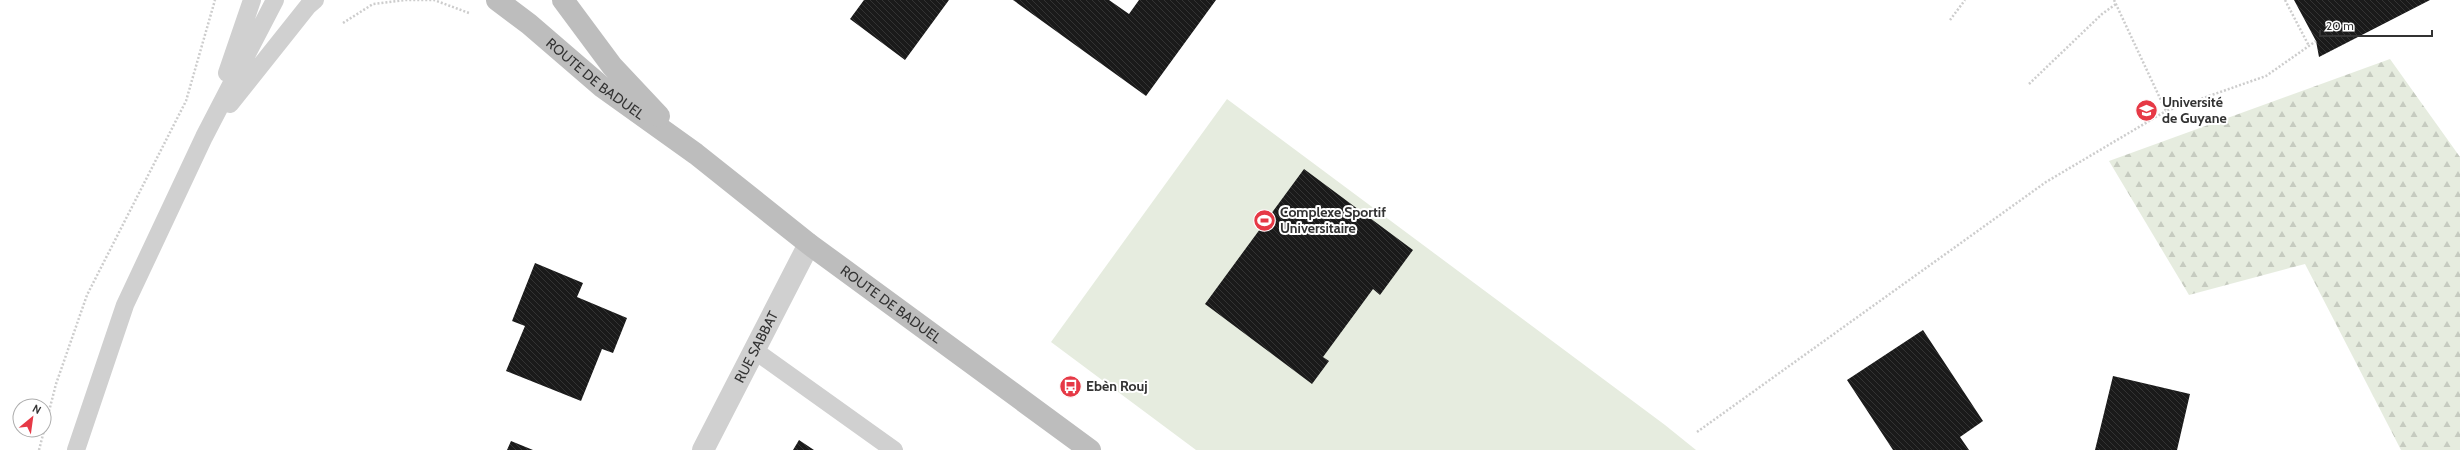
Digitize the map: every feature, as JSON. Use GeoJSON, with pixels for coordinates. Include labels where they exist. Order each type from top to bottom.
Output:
{"type":"FeatureCollection","features":[{"type":"Feature","properties":{"kind":"main road","name":"ROUTE DE BADUEL"},"geometry":{"type":"LineString","coordinates":[[498,0],[529,24],[601,86],[696,154],[809,244],[1090,450]]}},
{"type":"Feature","properties":{"kind":"main road","name":"ROUTE DE BADUEL"},"geometry":{"type":"LineString","coordinates":[[563,0],[612,66],[696,154]]}},
{"type":"Feature","properties":{"kind":"street","name":"RUE SABBAT"},"geometry":{"type":"LineString","coordinates":[[703,450],[809,244]]}},
{"type":"Feature","properties":{"kind":"lane"},"geometry":{"type":"LineString","coordinates":[[204,137],[252,0]]}},
{"type":"Feature","properties":{"kind":"lane"},"geometry":{"type":"LineString","coordinates":[[76,450],[125,305],[204,137],[275,0]]}},
{"type":"Feature","properties":{"kind":"lane"},"geometry":{"type":"LineString","coordinates":[[204,137],[308,6],[315,0]]}},
{"type":"Feature","properties":{"kind":"lane"},"geometry":{"type":"LineString","coordinates":[[754,350],[894,450]]}},
{"type":"Feature","properties":{"kind":"path"},"geometry":{"type":"LineString","coordinates":[[39,450],[56,384],[87,295],[186,101],[215,0]]}},
{"type":"Feature","properties":{"kind":"path"},"geometry":{"type":"LineString","coordinates":[[343,23],[373,4],[406,0],[434,0],[472,14]]}},
{"type":"Feature","properties":{"kind":"path"},"geometry":{"type":"LineString","coordinates":[[1950,20],[1965,0]]}},
{"type":"Feature","properties":{"kind":"path"},"geometry":{"type":"LineString","coordinates":[[2114,0],[2166,111]]}},
{"type":"Feature","properties":{"kind":"path"},"geometry":{"type":"LineString","coordinates":[[2285,0],[2309,46]]}},
{"type":"Feature","properties":{"kind":"path"},"geometry":{"type":"LineString","coordinates":[[2029,84],[2102,14],[2116,4]]}},
{"type":"Feature","properties":{"kind":"path"},"geometry":{"type":"LineString","coordinates":[[1696,432],[2046,182],[2166,111],[2266,76],[2316,42]]}},
{"type":"Feature","properties":{"kind":"green space"},"geometry":{"type":"Polygon","coordinates":[[[2390,59],[2460,157],[2460,450],[2401,450],[2305,264],[2189,295],[2109,161],[2390,59]]]}},
{"type":"Feature","properties":{"kind":"green space","name":"Complexe Sportif Universitaire"},"geometry":{"type":"Polygon","coordinates":[[[1227,99],[1665,425],[1696,450],[1196,450],[1051,342],[1227,99]]]}},
{"type":"Feature","properties":{"kind":"building"},"geometry":{"type":"Polygon","coordinates":[[[864,0],[949,0],[905,60],[850,19],[864,0]]]}},
{"type":"Feature","properties":{"kind":"building"},"geometry":{"type":"Polygon","coordinates":[[[1013,0],[1109,0],[1129,14],[1139,0],[1216,0],[1146,96],[1013,0]]]}},
{"type":"Feature","properties":{"kind":"building"},"geometry":{"type":"Polygon","coordinates":[[[2294,0],[2430,0],[2319,57],[2316,41],[2294,0]]]}},
{"type":"Feature","properties":{"kind":"building"},"geometry":{"type":"Polygon","coordinates":[[[1304,169],[1413,250],[1380,295],[1373,289],[1323,357],[1329,361],[1312,384],[1205,304],[1304,169]]]}},
{"type":"Feature","properties":{"kind":"building"},"geometry":{"type":"Polygon","coordinates":[[[535,263],[583,283],[577,297],[627,318],[613,353],[602,349],[581,401],[506,371],[525,326],[512,321],[535,263]]]}},
{"type":"Feature","properties":{"kind":"building"},"geometry":{"type":"Polygon","coordinates":[[[1923,330],[1983,421],[1960,437],[1969,450],[1893,450],[1847,380],[1923,330]]]}},
{"type":"Feature","properties":{"kind":"building"},"geometry":{"type":"Polygon","coordinates":[[[2113,376],[2190,394],[2177,450],[2095,450],[2113,376]]]}},
{"type":"Feature","properties":{"kind":"building"},"geometry":{"type":"Polygon","coordinates":[[[799,440],[814,450],[793,450],[799,440]]]}},
{"type":"Feature","properties":{"kind":"building"},"geometry":{"type":"Polygon","coordinates":[[[511,441],[533,450],[507,450],[511,441]]]}},
{"type":"Feature","properties":{"kind":"place","name":"Université de Guyane"},"geometry":{"type":"Point","coordinates":[2146,110]}},
{"type":"Feature","properties":{"kind":"place","name":"Complexe Sportif Universitaire"},"geometry":{"type":"Point","coordinates":[1265,220]}},
{"type":"Feature","properties":{"kind":"place","name":"Ebèn Rouj"},"geometry":{"type":"Point","coordinates":[1070,386]}}]}
